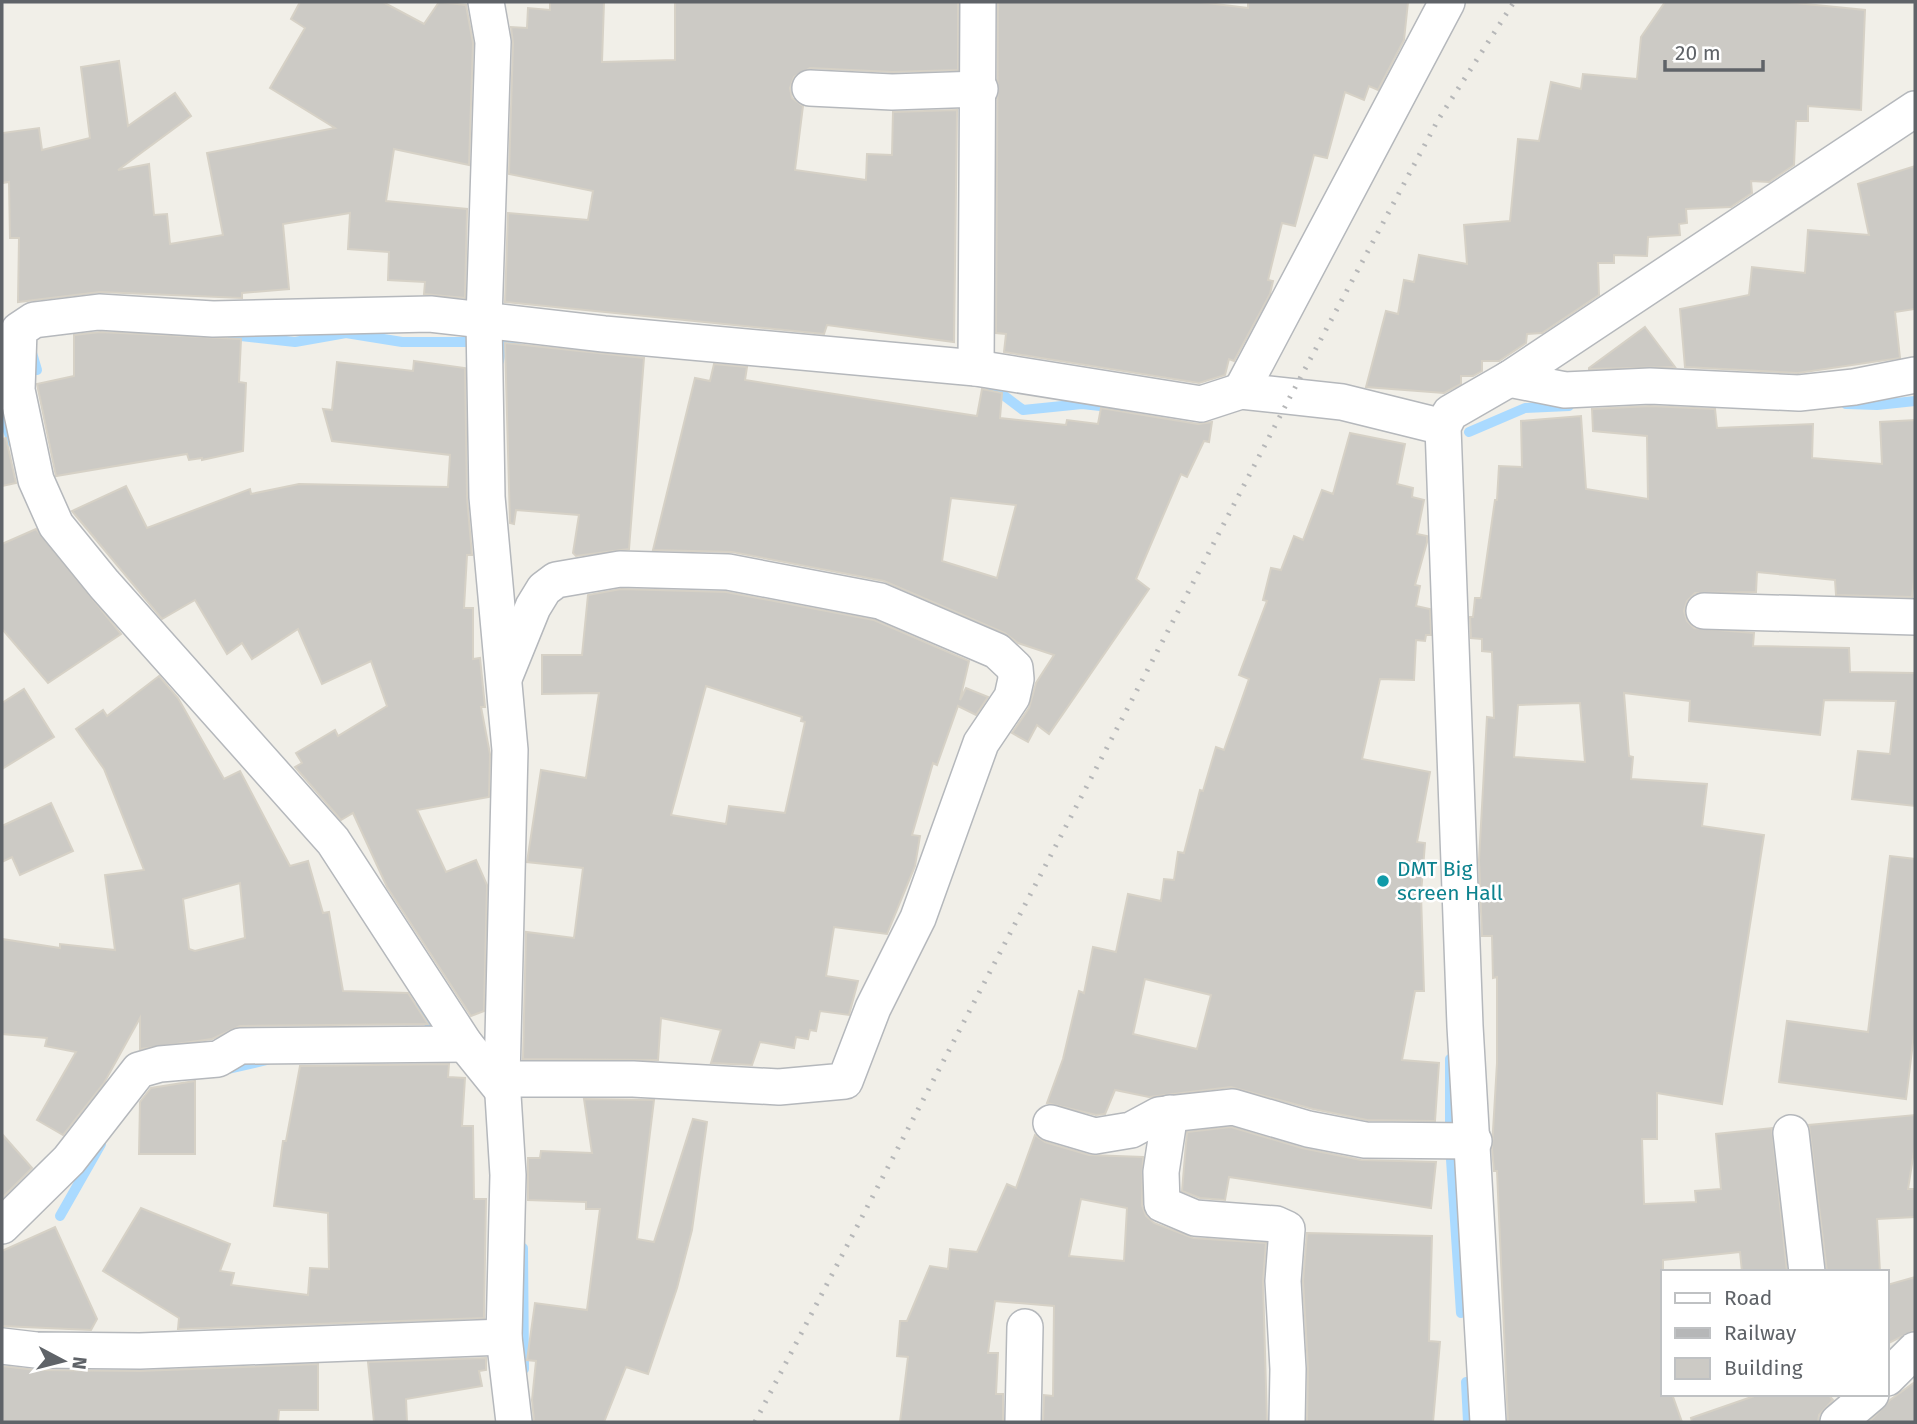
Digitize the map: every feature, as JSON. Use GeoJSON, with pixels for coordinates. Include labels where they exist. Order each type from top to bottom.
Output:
{"type":"FeatureCollection","features":[{"type":"Feature","properties":{"kind":"street"},"geometry":{"type":"LineString","coordinates":[[486,2],[493,42],[484,320],[487,497],[510,750],[502,1085],[508,1175],[504,1337],[514,1422]]}},
{"type":"Feature","properties":{"kind":"street"},"geometry":{"type":"LineString","coordinates":[[976,368],[980,89],[978,2]]}},
{"type":"Feature","properties":{"kind":"street"},"geometry":{"type":"LineString","coordinates":[[1241,391],[1447,2]]}},
{"type":"Feature","properties":{"kind":"street"},"geometry":{"type":"LineString","coordinates":[[810,88],[892,92],[980,89]]}},
{"type":"Feature","properties":{"kind":"street"},"geometry":{"type":"LineString","coordinates":[[1488,1422],[1464,999],[1443,427],[1450,414],[1510,379],[1915,109]]}},
{"type":"Feature","properties":{"kind":"street"},"geometry":{"type":"LineString","coordinates":[[502,1085],[465,1044],[333,841],[55,526],[36,480],[17,390],[16,348],[19,330],[34,320],[99,312],[213,319],[430,314],[976,368],[1201,404],[1241,391],[1342,402],[1443,427]]}},
{"type":"Feature","properties":{"kind":"street"},"geometry":{"type":"LineString","coordinates":[[1510,379],[1565,390],[1650,386],[1799,393],[1915,375]]}},
{"type":"Feature","properties":{"kind":"street"},"geometry":{"type":"LineString","coordinates":[[502,1085],[633,1079],[779,1087],[845,1081],[873,1009],[918,918],[981,743],[1012,697],[1016,679],[1010,661],[998,651],[880,601],[728,572],[620,569],[556,580],[544,589],[533,607],[503,679]]}},
{"type":"Feature","properties":{"kind":"street"},"geometry":{"type":"LineString","coordinates":[[1703,611],[1915,617]]}},
{"type":"Feature","properties":{"kind":"street"},"geometry":{"type":"LineString","coordinates":[[2,1226],[69,1160],[139,1070],[160,1064],[218,1059],[240,1046],[465,1044]]}},
{"type":"Feature","properties":{"kind":"street"},"geometry":{"type":"LineString","coordinates":[[1051,1123],[1095,1136],[1131,1130],[1159,1115],[1233,1107],[1308,1129],[1365,1140],[1474,1141]]}},
{"type":"Feature","properties":{"kind":"street"},"geometry":{"type":"LineString","coordinates":[[1170,1113],[1161,1172],[1162,1204],[1195,1218],[1276,1224],[1287,1230],[1283,1281],[1289,1369],[1287,1422]]}},
{"type":"Feature","properties":{"kind":"street"},"geometry":{"type":"LineString","coordinates":[[1791,1133],[1807,1270]]}},
{"type":"Feature","properties":{"kind":"street"},"geometry":{"type":"LineString","coordinates":[[1023,1422],[1025,1327]]}},
{"type":"Feature","properties":{"kind":"street"},"geometry":{"type":"LineString","coordinates":[[2,1346],[36,1350],[140,1351],[504,1337]]}},
{"type":"Feature","properties":{"kind":"street"},"geometry":{"type":"LineString","coordinates":[[1889,1375],[1915,1350]]}},
{"type":"Feature","properties":{"kind":"street"},"geometry":{"type":"LineString","coordinates":[[1838,1422],[1867,1396]]}},
{"type":"Feature","properties":{"kind":"building"},"geometry":{"type":"Polygon","coordinates":[[[300,2],[383,2],[424,24],[439,2],[466,5],[473,43],[469,165],[394,149],[386,201],[467,209],[465,298],[424,294],[425,282],[388,280],[389,252],[348,249],[350,213],[283,224],[289,289],[242,293],[242,298],[100,292],[18,302],[19,238],[10,238],[9,182],[2,183],[2,133],[39,128],[42,150],[90,138],[81,67],[119,61],[128,126],[175,93],[191,116],[118,170],[149,164],[154,215],[167,214],[170,244],[223,235],[207,153],[335,128],[270,88],[305,28],[291,19],[300,2]]]}},
{"type":"Feature","properties":{"kind":"building"},"geometry":{"type":"Polygon","coordinates":[[[550,2],[604,2],[602,62],[675,60],[675,2],[958,2],[958,70],[892,72],[810,68],[794,77],[790,88],[792,98],[803,106],[795,170],[866,180],[867,154],[892,155],[893,112],[957,110],[954,342],[827,325],[824,334],[505,302],[508,213],[588,220],[593,191],[509,174],[513,43],[511,27],[527,28],[528,8],[550,10],[550,2]]]}},
{"type":"Feature","properties":{"kind":"building"},"geometry":{"type":"Polygon","coordinates":[[[998,2],[1200,2],[1248,8],[1248,2],[1408,2],[1404,40],[1378,90],[1369,86],[1364,100],[1345,92],[1327,158],[1314,155],[1295,226],[1282,223],[1268,280],[1273,281],[1270,294],[1234,361],[1229,359],[1225,375],[1199,383],[1004,352],[1006,334],[996,333],[998,2]]]}},
{"type":"Feature","properties":{"kind":"building"},"geometry":{"type":"Polygon","coordinates":[[[1665,2],[1786,2],[1865,10],[1861,110],[1808,106],[1808,121],[1796,121],[1794,165],[1769,182],[1751,181],[1752,193],[1731,207],[1686,209],[1687,223],[1679,224],[1680,235],[1648,237],[1647,256],[1614,255],[1614,263],[1598,263],[1599,295],[1542,333],[1527,334],[1526,343],[1499,361],[1482,361],[1482,371],[1473,376],[1461,376],[1461,384],[1444,393],[1366,387],[1386,311],[1398,314],[1404,280],[1414,282],[1419,255],[1467,264],[1464,225],[1510,221],[1518,139],[1539,141],[1551,82],[1581,89],[1583,74],[1637,79],[1641,37],[1665,2]]]}},
{"type":"Feature","properties":{"kind":"building"},"geometry":{"type":"Polygon","coordinates":[[[1915,166],[1915,309],[1895,312],[1900,358],[1798,373],[1685,367],[1680,309],[1749,295],[1752,267],[1805,273],[1808,230],[1869,235],[1858,184],[1915,166]]]}},
{"type":"Feature","properties":{"kind":"building"},"geometry":{"type":"Polygon","coordinates":[[[1645,327],[1675,367],[1589,369],[1589,368],[1645,327]]]}},
{"type":"Feature","properties":{"kind":"building"},"geometry":{"type":"Polygon","coordinates":[[[100,332],[241,339],[239,382],[246,383],[243,451],[202,460],[189,460],[187,454],[56,476],[37,384],[74,376],[74,335],[100,332]]]}},
{"type":"Feature","properties":{"kind":"building"},"geometry":{"type":"Polygon","coordinates":[[[505,343],[644,358],[629,549],[576,556],[573,553],[579,515],[516,510],[514,524],[510,523],[505,343]]]}},
{"type":"Feature","properties":{"kind":"building"},"geometry":{"type":"Polygon","coordinates":[[[414,361],[465,368],[467,497],[472,555],[467,555],[464,608],[473,608],[473,659],[480,658],[485,707],[481,707],[490,754],[489,797],[417,810],[446,872],[476,860],[487,885],[484,1011],[471,1016],[387,887],[353,813],[341,820],[295,767],[302,763],[296,753],[335,730],[338,736],[387,706],[371,661],[322,684],[298,629],[252,659],[242,643],[227,654],[195,600],[162,619],[72,511],[126,486],[147,528],[250,489],[251,494],[299,484],[448,487],[450,455],[332,441],[323,409],[332,410],[337,362],[413,371],[414,361]]]}},
{"type":"Feature","properties":{"kind":"building"},"geometry":{"type":"Polygon","coordinates":[[[714,364],[747,367],[745,380],[977,416],[982,389],[1002,393],[1000,418],[1066,425],[1067,420],[1098,424],[1101,408],[1198,424],[1212,422],[1209,442],[1204,441],[1187,477],[1181,474],[1136,579],[1149,589],[1049,734],[1037,725],[1028,742],[1012,733],[1029,708],[1036,683],[1054,655],[1018,643],[1005,633],[884,581],[732,552],[653,550],[695,378],[710,381],[714,364]],[[951,498],[942,561],[997,578],[1016,505],[951,498]]]}},
{"type":"Feature","properties":{"kind":"building"},"geometry":{"type":"Polygon","coordinates":[[[1650,406],[1715,409],[1717,428],[1813,424],[1812,458],[1882,464],[1880,422],[1915,420],[1915,570],[1912,597],[1836,595],[1835,580],[1757,572],[1756,592],[1695,593],[1687,601],[1684,611],[1687,621],[1694,628],[1754,633],[1753,646],[1849,648],[1850,672],[1915,673],[1915,806],[1852,799],[1858,751],[1890,754],[1896,701],[1824,700],[1820,735],[1689,721],[1690,701],[1624,693],[1629,756],[1633,757],[1631,779],[1707,784],[1702,826],[1764,835],[1722,1104],[1657,1093],[1657,1139],[1642,1139],[1644,1204],[1696,1202],[1695,1191],[1721,1189],[1716,1134],[1772,1128],[1787,1270],[1742,1270],[1740,1252],[1663,1260],[1661,1396],[1673,1396],[1682,1422],[1508,1422],[1497,1171],[1494,1171],[1492,1148],[1497,1063],[1497,977],[1493,978],[1492,936],[1482,936],[1479,860],[1487,717],[1494,718],[1492,652],[1482,651],[1482,639],[1471,638],[1470,617],[1473,617],[1475,598],[1481,598],[1497,500],[1499,466],[1522,467],[1521,421],[1581,416],[1586,489],[1648,499],[1647,436],[1593,431],[1592,409],[1650,406]],[[1580,703],[1518,705],[1514,757],[1585,762],[1580,703]]]}},
{"type":"Feature","properties":{"kind":"building"},"geometry":{"type":"Polygon","coordinates":[[[1350,433],[1405,444],[1397,484],[1413,488],[1412,497],[1424,500],[1417,534],[1427,536],[1427,542],[1415,585],[1420,586],[1416,606],[1430,609],[1431,635],[1426,635],[1425,641],[1416,640],[1414,680],[1380,679],[1362,759],[1430,772],[1417,842],[1425,843],[1421,894],[1424,991],[1415,991],[1402,1060],[1439,1063],[1435,1121],[1367,1120],[1231,1087],[1149,1097],[1115,1090],[1105,1114],[1096,1115],[1047,1103],[1063,1059],[1079,991],[1084,993],[1093,947],[1116,952],[1128,894],[1161,901],[1164,879],[1174,880],[1178,852],[1184,853],[1200,790],[1203,791],[1216,747],[1224,750],[1249,679],[1239,675],[1267,601],[1263,600],[1271,568],[1281,570],[1294,536],[1303,540],[1322,490],[1333,494],[1350,433]],[[1145,979],[1133,1034],[1197,1049],[1211,995],[1145,979]]]}},
{"type":"Feature","properties":{"kind":"building"},"geometry":{"type":"Polygon","coordinates":[[[6,438],[16,483],[2,486],[2,439],[6,438]]]}},
{"type":"Feature","properties":{"kind":"building"},"geometry":{"type":"Polygon","coordinates":[[[36,529],[121,634],[48,683],[2,629],[2,544],[36,529]]]}},
{"type":"Feature","properties":{"kind":"building"},"geometry":{"type":"Polygon","coordinates":[[[621,589],[726,592],[874,620],[969,661],[960,700],[966,688],[988,697],[976,715],[958,706],[937,765],[933,763],[912,835],[920,836],[915,866],[887,934],[834,927],[826,976],[858,981],[849,1015],[820,1011],[816,1031],[810,1030],[808,1039],[796,1037],[794,1048],[760,1042],[752,1065],[711,1063],[721,1030],[661,1018],[658,1060],[523,1059],[526,932],[574,938],[583,868],[527,862],[541,770],[586,778],[599,693],[542,694],[542,655],[582,655],[588,595],[621,589]],[[706,686],[671,815],[726,824],[729,806],[785,813],[805,722],[801,721],[802,717],[706,686]]]}},
{"type":"Feature","properties":{"kind":"building"},"geometry":{"type":"Polygon","coordinates":[[[159,676],[178,698],[224,779],[240,771],[290,866],[308,861],[323,913],[329,912],[343,991],[408,993],[428,1024],[240,1026],[212,1039],[140,1049],[140,1018],[104,1083],[63,1135],[37,1120],[76,1052],[45,1046],[47,1038],[2,1034],[2,939],[60,948],[60,944],[115,950],[105,875],[144,870],[104,769],[76,729],[103,710],[107,716],[159,676]],[[240,883],[183,899],[189,949],[195,951],[245,938],[240,883]]]}},
{"type":"Feature","properties":{"kind":"building"},"geometry":{"type":"Polygon","coordinates":[[[24,689],[54,737],[2,769],[2,703],[24,689]]]}},
{"type":"Feature","properties":{"kind":"building"},"geometry":{"type":"Polygon","coordinates":[[[51,803],[73,851],[20,875],[12,857],[2,862],[2,826],[51,803]]]}},
{"type":"Feature","properties":{"kind":"building"},"geometry":{"type":"Polygon","coordinates":[[[1890,856],[1915,859],[1915,1026],[1906,1099],[1779,1082],[1787,1021],[1868,1032],[1890,856]]]}},
{"type":"Feature","properties":{"kind":"building"},"geometry":{"type":"Polygon","coordinates":[[[449,1064],[448,1077],[465,1078],[462,1126],[473,1126],[474,1199],[486,1199],[484,1318],[178,1329],[179,1318],[103,1271],[141,1208],[230,1244],[220,1271],[234,1273],[231,1285],[308,1295],[310,1268],[329,1269],[328,1213],[274,1206],[283,1141],[286,1141],[300,1066],[449,1064]]]}},
{"type":"Feature","properties":{"kind":"building"},"geometry":{"type":"Polygon","coordinates":[[[195,1081],[195,1154],[139,1154],[140,1102],[151,1088],[195,1081]]]}},
{"type":"Feature","properties":{"kind":"building"},"geometry":{"type":"Polygon","coordinates":[[[584,1099],[654,1100],[637,1239],[654,1242],[693,1119],[707,1122],[692,1230],[677,1288],[648,1374],[626,1367],[604,1422],[534,1421],[532,1400],[536,1361],[527,1360],[535,1303],[587,1310],[600,1209],[586,1209],[586,1202],[528,1200],[528,1158],[540,1158],[541,1151],[592,1153],[584,1099]]]}},
{"type":"Feature","properties":{"kind":"building"},"geometry":{"type":"Polygon","coordinates":[[[1915,1115],[1915,1145],[1908,1189],[1915,1189],[1915,1217],[1877,1219],[1880,1270],[1827,1270],[1809,1125],[1915,1115]]]}},
{"type":"Feature","properties":{"kind":"building"},"geometry":{"type":"Polygon","coordinates":[[[1231,1127],[1302,1148],[1361,1160],[1436,1162],[1431,1208],[1229,1177],[1225,1200],[1200,1198],[1182,1191],[1187,1132],[1231,1127]]]}},
{"type":"Feature","properties":{"kind":"building"},"geometry":{"type":"Polygon","coordinates":[[[2,1134],[32,1168],[2,1198],[2,1134]]]}},
{"type":"Feature","properties":{"kind":"building"},"geometry":{"type":"Polygon","coordinates":[[[1035,1135],[1045,1142],[1089,1155],[1143,1157],[1142,1205],[1146,1216],[1154,1223],[1193,1238],[1266,1243],[1263,1282],[1267,1422],[1043,1422],[1044,1395],[1053,1396],[1054,1306],[995,1301],[988,1353],[998,1353],[996,1394],[1003,1394],[1003,1422],[900,1422],[908,1357],[897,1356],[900,1321],[907,1321],[930,1266],[948,1269],[950,1249],[977,1252],[1007,1184],[1016,1188],[1035,1135]],[[1081,1199],[1069,1256],[1124,1261],[1127,1208],[1081,1199]]]}},
{"type":"Feature","properties":{"kind":"building"},"geometry":{"type":"Polygon","coordinates":[[[55,1227],[97,1319],[91,1330],[2,1326],[2,1251],[55,1227]]]}},
{"type":"Feature","properties":{"kind":"building"},"geometry":{"type":"Polygon","coordinates":[[[1307,1233],[1432,1236],[1429,1341],[1440,1342],[1433,1422],[1307,1422],[1308,1368],[1303,1281],[1307,1233]]]}},
{"type":"Feature","properties":{"kind":"building"},"geometry":{"type":"Polygon","coordinates":[[[1915,1277],[1915,1330],[1889,1343],[1889,1284],[1915,1277]]]}},
{"type":"Feature","properties":{"kind":"building"},"geometry":{"type":"Polygon","coordinates":[[[486,1358],[486,1370],[479,1371],[482,1386],[406,1399],[407,1422],[374,1422],[368,1362],[486,1358]]]}},
{"type":"Feature","properties":{"kind":"building"},"geometry":{"type":"Polygon","coordinates":[[[318,1364],[318,1410],[279,1410],[278,1422],[2,1422],[2,1366],[36,1370],[140,1371],[318,1364]]]}},
{"type":"Feature","properties":{"kind":"building"},"geometry":{"type":"Polygon","coordinates":[[[1915,1382],[1915,1422],[1869,1422],[1890,1400],[1915,1382]]]}},
{"type":"Feature","properties":{"kind":"building"},"geometry":{"type":"Polygon","coordinates":[[[1754,1396],[1830,1396],[1833,1400],[1819,1415],[1818,1422],[1692,1422],[1691,1418],[1754,1396]]]}},
{"type":"Feature","properties":{"kind":"waterway"},"geometry":{"type":"LineString","coordinates":[[232,335],[295,342],[346,333],[402,342],[467,342]]}},
{"type":"Feature","properties":{"kind":"waterway"},"geometry":{"type":"LineString","coordinates":[[499,361],[503,342],[521,338]]}},
{"type":"Feature","properties":{"kind":"waterway"},"geometry":{"type":"LineString","coordinates":[[32,353],[37,370]]}},
{"type":"Feature","properties":{"kind":"waterway"},"geometry":{"type":"LineString","coordinates":[[986,382],[1023,410],[1082,404],[1119,408]]}},
{"type":"Feature","properties":{"kind":"waterway"},"geometry":{"type":"LineString","coordinates":[[1846,404],[1877,405],[1915,401]]}},
{"type":"Feature","properties":{"kind":"waterway"},"geometry":{"type":"LineString","coordinates":[[1469,432],[1525,408],[1569,406]]}},
{"type":"Feature","properties":{"kind":"waterway"},"geometry":{"type":"LineString","coordinates":[[2,414],[12,442]]}},
{"type":"Feature","properties":{"kind":"waterway"},"geometry":{"type":"LineString","coordinates":[[421,1004],[429,1023]]}},
{"type":"Feature","properties":{"kind":"waterway"},"geometry":{"type":"LineString","coordinates":[[1450,1059],[1450,1144],[1461,1313]]}},
{"type":"Feature","properties":{"kind":"waterway"},"geometry":{"type":"LineString","coordinates":[[224,1070],[267,1060]]}},
{"type":"Feature","properties":{"kind":"waterway"},"geometry":{"type":"LineString","coordinates":[[60,1216],[101,1144]]}},
{"type":"Feature","properties":{"kind":"waterway"},"geometry":{"type":"LineString","coordinates":[[523,1248],[524,1369]]}},
{"type":"Feature","properties":{"kind":"waterway"},"geometry":{"type":"LineString","coordinates":[[1466,1382],[1468,1422]]}},
{"type":"Feature","properties":{"kind":"railway"},"geometry":{"type":"LineString","coordinates":[[755,1422],[1290,397],[1438,120],[1514,2]]}},
{"type":"Feature","properties":{"kind":"place","name":"DMT Big screen Hall"},"geometry":{"type":"Point","coordinates":[1383,881]}}]}
